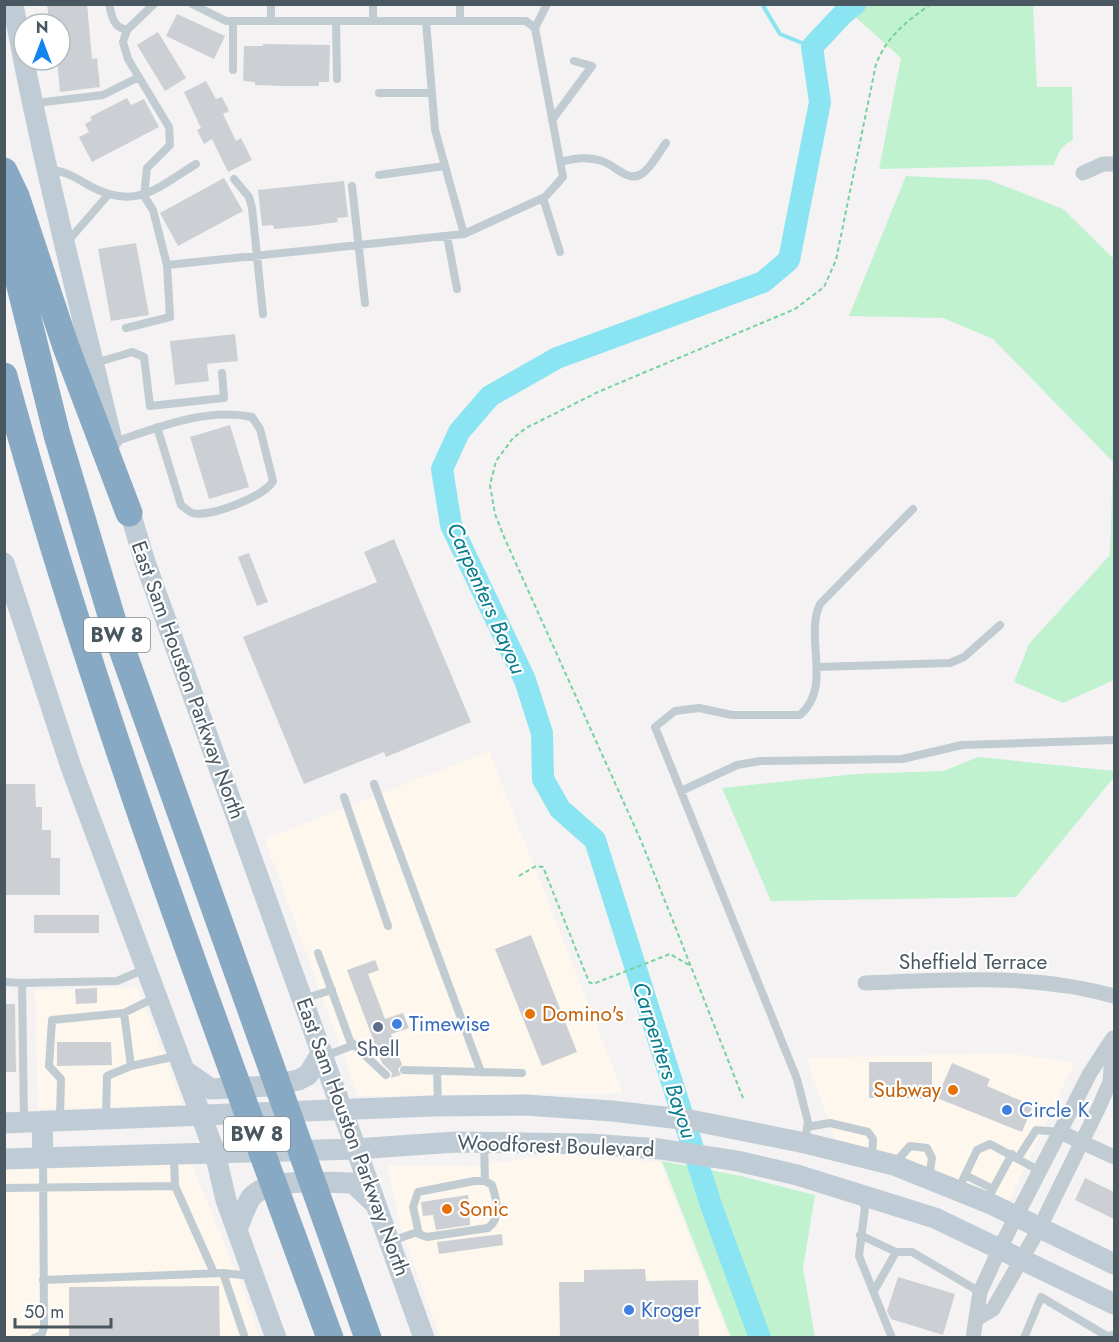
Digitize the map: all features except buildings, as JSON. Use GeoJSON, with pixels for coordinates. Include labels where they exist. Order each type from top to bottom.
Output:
{"type":"FeatureCollection","features":[{"type":"Feature","properties":{"kind":"highway"},"geometry":{"type":"LineString","coordinates":[[4,171],[16,196],[66,347],[129,513]]}},
{"type":"Feature","properties":{"kind":"highway","name":"BW 8"},"geometry":{"type":"LineString","coordinates":[[4,222],[33,347],[86,536],[144,716],[368,1338]]}},
{"type":"Feature","properties":{"kind":"highway","name":"BW 8"},"geometry":{"type":"LineString","coordinates":[[4,376],[52,545],[108,720],[330,1338]]}},
{"type":"Feature","properties":{"kind":"main road","name":"East Sam Houston Parkway North"},"geometry":{"type":"LineString","coordinates":[[13,4],[31,104],[63,247],[94,364],[129,513],[424,1338]]}},
{"type":"Feature","properties":{"kind":"main road","name":"BW 8"},"geometry":{"type":"LineString","coordinates":[[4,563],[71,767],[183,1063],[215,1153],[226,1200],[276,1338]]}},
{"type":"Feature","properties":{"kind":"main road"},"geometry":{"type":"LineString","coordinates":[[183,1063],[211,1089],[268,1086],[298,1080],[308,1074],[322,1054]]}},
{"type":"Feature","properties":{"kind":"main road","name":"Woodforest Boulevard"},"geometry":{"type":"LineString","coordinates":[[32,1121],[438,1106],[525,1105],[649,1115],[806,1135],[929,1178],[961,1182],[990,1196],[1017,1216],[1114,1264]]}},
{"type":"Feature","properties":{"kind":"main road"},"geometry":{"type":"LineString","coordinates":[[32,1121],[43,1158]]}},
{"type":"Feature","properties":{"kind":"main road"},"geometry":{"type":"LineString","coordinates":[[798,1175],[806,1135]]}},
{"type":"Feature","properties":{"kind":"main road","name":"Woodforest Boulevard"},"geometry":{"type":"LineString","coordinates":[[4,1159],[355,1149],[484,1142],[590,1144],[660,1149],[737,1161],[798,1175],[935,1218],[1114,1304]]}},
{"type":"Feature","properties":{"kind":"main road"},"geometry":{"type":"LineString","coordinates":[[237,1229],[251,1198],[266,1187],[302,1182],[353,1183],[378,1206]]}},
{"type":"Feature","properties":{"kind":"street"},"geometry":{"type":"LineString","coordinates":[[1083,173],[1103,164],[1114,164]]}},
{"type":"Feature","properties":{"kind":"street","name":"Sheffield Terrace"},"geometry":{"type":"LineString","coordinates":[[865,983],[1008,979],[1083,987],[1114,996]]}},
{"type":"Feature","properties":{"kind":"street"},"geometry":{"type":"LineString","coordinates":[[973,1338],[978,1318],[980,1292],[1000,1248],[1090,1073],[1114,1036]]}},
{"type":"Feature","properties":{"kind":"street"},"geometry":{"type":"LineString","coordinates":[[978,1318],[993,1309],[1040,1227],[1083,1141],[1110,1082],[1114,1036]]}},
{"type":"Feature","properties":{"kind":"street"},"geometry":{"type":"LineString","coordinates":[[1060,1132],[1114,1157]]}},
{"type":"Feature","properties":{"kind":"lane"},"geometry":{"type":"LineString","coordinates":[[110,4],[114,22],[119,28],[127,30]]}},
{"type":"Feature","properties":{"kind":"lane"},"geometry":{"type":"LineString","coordinates":[[126,328],[170,317],[167,265],[153,210],[144,196],[147,168],[170,145],[169,127],[128,59],[123,42],[127,30],[154,4]]}},
{"type":"Feature","properties":{"kind":"lane"},"geometry":{"type":"LineString","coordinates":[[192,4],[226,21],[526,21],[535,28]]}},
{"type":"Feature","properties":{"kind":"lane"},"geometry":{"type":"LineString","coordinates":[[271,4],[271,21]]}},
{"type":"Feature","properties":{"kind":"lane"},"geometry":{"type":"LineString","coordinates":[[373,4],[373,21]]}},
{"type":"Feature","properties":{"kind":"lane"},"geometry":{"type":"LineString","coordinates":[[460,4],[460,21]]}},
{"type":"Feature","properties":{"kind":"lane"},"geometry":{"type":"LineString","coordinates":[[167,265],[464,234],[543,198],[563,177],[535,28],[547,4]]}},
{"type":"Feature","properties":{"kind":"lane"},"geometry":{"type":"LineString","coordinates":[[233,21],[233,70]]}},
{"type":"Feature","properties":{"kind":"lane"},"geometry":{"type":"LineString","coordinates":[[336,21],[337,79]]}},
{"type":"Feature","properties":{"kind":"lane"},"geometry":{"type":"LineString","coordinates":[[426,21],[435,130],[464,234]]}},
{"type":"Feature","properties":{"kind":"lane"},"geometry":{"type":"LineString","coordinates":[[552,120],[592,66],[574,61]]}},
{"type":"Feature","properties":{"kind":"lane"},"geometry":{"type":"LineString","coordinates":[[31,104],[103,95],[139,77]]}},
{"type":"Feature","properties":{"kind":"lane"},"geometry":{"type":"LineString","coordinates":[[379,93],[432,93]]}},
{"type":"Feature","properties":{"kind":"lane"},"geometry":{"type":"LineString","coordinates":[[560,162],[586,158],[602,160],[628,176],[637,176],[645,172],[666,143]]}},
{"type":"Feature","properties":{"kind":"lane"},"geometry":{"type":"LineString","coordinates":[[46,170],[62,170],[108,195],[144,196],[196,164]]}},
{"type":"Feature","properties":{"kind":"lane"},"geometry":{"type":"LineString","coordinates":[[379,175],[445,166]]}},
{"type":"Feature","properties":{"kind":"lane"},"geometry":{"type":"LineString","coordinates":[[234,179],[249,197],[259,256],[263,314]]}},
{"type":"Feature","properties":{"kind":"lane"},"geometry":{"type":"LineString","coordinates":[[352,186],[365,303]]}},
{"type":"Feature","properties":{"kind":"lane"},"geometry":{"type":"LineString","coordinates":[[63,247],[108,195]]}},
{"type":"Feature","properties":{"kind":"lane"},"geometry":{"type":"LineString","coordinates":[[543,198],[560,252]]}},
{"type":"Feature","properties":{"kind":"lane"},"geometry":{"type":"LineString","coordinates":[[447,236],[457,289]]}},
{"type":"Feature","properties":{"kind":"lane"},"geometry":{"type":"LineString","coordinates":[[94,364],[132,352],[144,357],[150,406],[225,398],[222,373]]}},
{"type":"Feature","properties":{"kind":"lane"},"geometry":{"type":"LineString","coordinates":[[112,442],[157,427],[193,418],[242,415],[252,417],[260,429],[272,472],[269,488],[258,496],[203,513],[192,513],[181,505],[157,427]]}},
{"type":"Feature","properties":{"kind":"lane"},"geometry":{"type":"LineString","coordinates":[[806,1135],[804,1098],[798,1079],[655,727],[675,711],[699,708],[732,716],[800,715],[813,699],[817,667],[814,616],[820,604],[913,509]]}},
{"type":"Feature","properties":{"kind":"lane"},"geometry":{"type":"LineString","coordinates":[[817,667],[950,663],[964,657],[1000,625]]}},
{"type":"Feature","properties":{"kind":"lane"},"geometry":{"type":"LineString","coordinates":[[681,791],[737,765],[760,761],[902,759],[962,745],[1114,740]]}},
{"type":"Feature","properties":{"kind":"lane"},"geometry":{"type":"LineString","coordinates":[[374,784],[481,1072]]}},
{"type":"Feature","properties":{"kind":"lane"},"geometry":{"type":"LineString","coordinates":[[344,797],[388,926]]}},
{"type":"Feature","properties":{"kind":"lane"},"geometry":{"type":"LineString","coordinates":[[318,953],[350,1041],[386,1074]]}},
{"type":"Feature","properties":{"kind":"lane"},"geometry":{"type":"LineString","coordinates":[[4,982],[117,981],[147,968]]}},
{"type":"Feature","properties":{"kind":"lane"},"geometry":{"type":"LineString","coordinates":[[22,983],[32,1121]]}},
{"type":"Feature","properties":{"kind":"lane"},"geometry":{"type":"LineString","coordinates":[[302,1000],[332,990]]}},
{"type":"Feature","properties":{"kind":"lane"},"geometry":{"type":"LineString","coordinates":[[32,1121],[61,1079],[49,1066],[52,1020],[124,1013],[158,996]]}},
{"type":"Feature","properties":{"kind":"lane"},"geometry":{"type":"LineString","coordinates":[[124,1013],[131,1066]]}},
{"type":"Feature","properties":{"kind":"lane"},"geometry":{"type":"LineString","coordinates":[[322,1054],[354,1045]]}},
{"type":"Feature","properties":{"kind":"lane"},"geometry":{"type":"LineString","coordinates":[[106,1119],[106,1076],[131,1066],[183,1063]]}},
{"type":"Feature","properties":{"kind":"lane"},"geometry":{"type":"LineString","coordinates":[[404,1070],[522,1073]]}},
{"type":"Feature","properties":{"kind":"lane"},"geometry":{"type":"LineString","coordinates":[[437,1071],[438,1106]]}},
{"type":"Feature","properties":{"kind":"lane"},"geometry":{"type":"LineString","coordinates":[[990,1196],[1015,1156],[1036,1130],[1060,1132]]}},
{"type":"Feature","properties":{"kind":"lane"},"geometry":{"type":"LineString","coordinates":[[484,1142],[485,1181]]}},
{"type":"Feature","properties":{"kind":"lane"},"geometry":{"type":"LineString","coordinates":[[961,1182],[977,1150],[985,1145],[995,1145],[1040,1171]]}},
{"type":"Feature","properties":{"kind":"lane"},"geometry":{"type":"LineString","coordinates":[[174,1154],[175,1186],[219,1273],[245,1338]]}},
{"type":"Feature","properties":{"kind":"lane"},"geometry":{"type":"LineString","coordinates":[[34,1338],[42,1334],[44,1328],[43,1158]]}},
{"type":"Feature","properties":{"kind":"lane"},"geometry":{"type":"LineString","coordinates":[[391,1241],[417,1232],[427,1237],[488,1228],[494,1224],[497,1211],[492,1185],[485,1181],[418,1192],[413,1201],[417,1232]]}},
{"type":"Feature","properties":{"kind":"lane"},"geometry":{"type":"LineString","coordinates":[[4,1188],[175,1186]]}},
{"type":"Feature","properties":{"kind":"lane"},"geometry":{"type":"LineString","coordinates":[[856,1193],[865,1206],[859,1256],[892,1338]]}},
{"type":"Feature","properties":{"kind":"lane"},"geometry":{"type":"LineString","coordinates":[[860,1235],[896,1252],[912,1252],[980,1292]]}},
{"type":"Feature","properties":{"kind":"lane"},"geometry":{"type":"LineString","coordinates":[[874,1291],[896,1252]]}},
{"type":"Feature","properties":{"kind":"lane"},"geometry":{"type":"LineString","coordinates":[[43,1280],[219,1273],[254,1276]]}},
{"type":"Feature","properties":{"kind":"lane"},"geometry":{"type":"LineString","coordinates":[[1024,1338],[1041,1297],[1110,1336]]}},
{"type":"Feature","properties":{"kind":"path"},"geometry":{"type":"LineString","coordinates":[[743,1098],[642,843],[504,537],[491,497],[492,473],[503,448],[526,428],[598,392],[795,309],[817,294],[831,276],[837,260],[879,57],[897,28],[931,4]]}},
{"type":"Feature","properties":{"kind":"path"},"geometry":{"type":"LineString","coordinates":[[519,876],[536,866],[543,867],[589,982],[599,983],[670,954],[689,965]]}},
{"type":"Feature","properties":{"kind":"shaded area"},"geometry":{"type":"Polygon","coordinates":[[[489,751],[623,1093],[358,1096],[265,839],[489,751]]]}},
{"type":"Feature","properties":{"kind":"shaded area"},"geometry":{"type":"Polygon","coordinates":[[[137,987],[183,1105],[38,1109],[35,990],[137,987]]]}},
{"type":"Feature","properties":{"kind":"shaded area"},"geometry":{"type":"Polygon","coordinates":[[[1005,1053],[1075,1062],[1010,1199],[1001,1203],[917,1166],[835,1139],[806,1058],[1005,1053]]]}},
{"type":"Feature","properties":{"kind":"shaded area"},"geometry":{"type":"Polygon","coordinates":[[[557,1154],[660,1162],[729,1337],[440,1337],[401,1229],[387,1165],[476,1166],[557,1154]]]}},
{"type":"Feature","properties":{"kind":"shaded area"},"geometry":{"type":"Polygon","coordinates":[[[191,1162],[248,1302],[259,1337],[5,1337],[4,1165],[191,1162]]]}},
{"type":"Feature","properties":{"kind":"green space"},"geometry":{"type":"Polygon","coordinates":[[[842,5],[1033,5],[1037,87],[1072,87],[1073,140],[1063,147],[1054,165],[879,169],[901,58],[842,5]]]}},
{"type":"Feature","properties":{"kind":"green space"},"geometry":{"type":"Polygon","coordinates":[[[906,176],[989,180],[1063,209],[1114,259],[1114,680],[1063,703],[1014,682],[1029,644],[1110,555],[1113,462],[993,339],[943,318],[849,316],[906,176]]]}},
{"type":"Feature","properties":{"kind":"green space"},"geometry":{"type":"Polygon","coordinates":[[[978,757],[1114,771],[1114,777],[1016,897],[771,901],[722,788],[856,774],[944,771],[978,757]]]}},
{"type":"Feature","properties":{"kind":"green space"},"geometry":{"type":"Polygon","coordinates":[[[662,1161],[741,1176],[815,1195],[803,1268],[815,1337],[731,1337],[662,1161]]]}},
{"type":"Feature","properties":{"kind":"waterway"},"geometry":{"type":"LineString","coordinates":[[762,4],[780,34],[812,47]]}},
{"type":"Feature","properties":{"kind":"waterway","name":"Carpenters Bayou"},"geometry":{"type":"LineString","coordinates":[[760,1338],[711,1205],[595,840],[560,809],[543,779],[542,733],[525,680],[451,525],[442,469],[459,432],[490,396],[557,358],[763,282],[789,260],[820,102],[812,47],[855,4]]}},
{"type":"Feature","properties":{"kind":"place","name":"Domino's"},"geometry":{"type":"Point","coordinates":[530,1014]}},
{"type":"Feature","properties":{"kind":"place","name":"Timewise"},"geometry":{"type":"Point","coordinates":[397,1024]}},
{"type":"Feature","properties":{"kind":"place","name":"Shell"},"geometry":{"type":"Point","coordinates":[378,1027]}},
{"type":"Feature","properties":{"kind":"place","name":"Subway"},"geometry":{"type":"Point","coordinates":[953,1090]}},
{"type":"Feature","properties":{"kind":"place","name":"Circle K"},"geometry":{"type":"Point","coordinates":[1007,1110]}},
{"type":"Feature","properties":{"kind":"place","name":"Sonic"},"geometry":{"type":"Point","coordinates":[447,1209]}},
{"type":"Feature","properties":{"kind":"place","name":"Kroger"},"geometry":{"type":"Point","coordinates":[629,1310]}}]}
